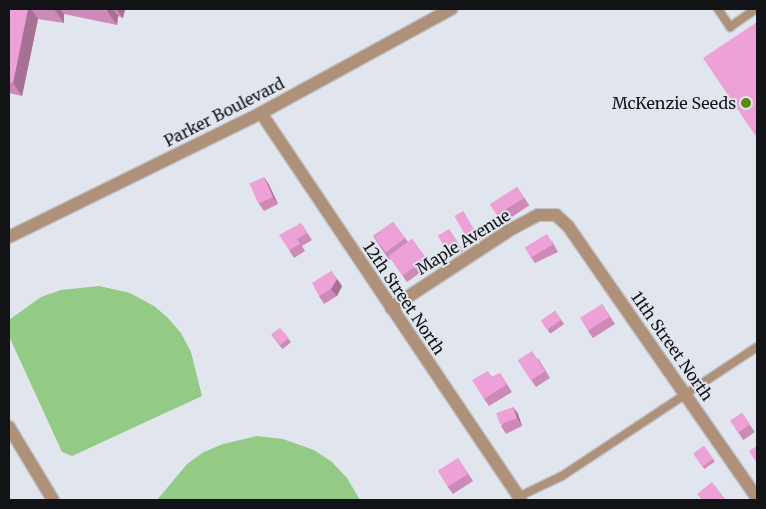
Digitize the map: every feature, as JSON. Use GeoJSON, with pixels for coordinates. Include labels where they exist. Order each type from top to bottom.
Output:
{"type":"FeatureCollection","features":[{"type":"Feature","properties":{"kind":"street","name":"Parker Boulevard"},"geometry":{"type":"LineString","coordinates":[[9,237],[261,113],[451,9]]}},
{"type":"Feature","properties":{"kind":"street","name":"12th Street North"},"geometry":{"type":"LineString","coordinates":[[261,113],[519,498]]}},
{"type":"Feature","properties":{"kind":"street","name":"Maple Avenue"},"geometry":{"type":"LineString","coordinates":[[391,308],[508,230],[538,215],[556,216]]}},
{"type":"Feature","properties":{"kind":"street","name":"11th Street North"},"geometry":{"type":"LineString","coordinates":[[556,216],[568,226],[757,498]]}},
{"type":"Feature","properties":{"kind":"street"},"geometry":{"type":"LineString","coordinates":[[9,427],[53,500]]}},
{"type":"Feature","properties":{"kind":"lane"},"geometry":{"type":"LineString","coordinates":[[718,9],[730,27],[756,9]]}},
{"type":"Feature","properties":{"kind":"lane"},"geometry":{"type":"LineString","coordinates":[[519,498],[562,476],[757,347]]}},
{"type":"Feature","properties":{"kind":"green space"},"geometry":{"type":"Polygon","coordinates":[[[99,286],[130,293],[154,306],[167,317],[181,333],[191,352],[202,396],[72,456],[62,452],[9,336],[9,320],[41,297],[61,290],[99,286]]]}},
{"type":"Feature","properties":{"kind":"green space"},"geometry":{"type":"Polygon","coordinates":[[[257,436],[283,439],[314,450],[332,462],[347,478],[360,500],[157,500],[187,464],[204,452],[223,444],[257,436]]]}},
{"type":"Feature","properties":{"kind":"building"},"geometry":{"type":"Polygon","coordinates":[[[9,9],[28,9],[13,83],[9,82],[9,9]]]}},
{"type":"Feature","properties":{"kind":"building","name":"McKenzie Seeds"},"geometry":{"type":"Polygon","coordinates":[[[757,22],[757,138],[703,58],[757,22]]]}},
{"type":"Feature","properties":{"kind":"building"},"geometry":{"type":"Polygon","coordinates":[[[264,177],[273,197],[258,204],[249,184],[264,177]]]}},
{"type":"Feature","properties":{"kind":"building"},"geometry":{"type":"Polygon","coordinates":[[[517,187],[524,198],[497,215],[490,204],[517,187]]]}},
{"type":"Feature","properties":{"kind":"building"},"geometry":{"type":"Polygon","coordinates":[[[463,211],[475,232],[466,237],[454,216],[463,211]]]}},
{"type":"Feature","properties":{"kind":"building"},"geometry":{"type":"Polygon","coordinates":[[[393,222],[405,238],[386,252],[374,236],[393,222]]]}},
{"type":"Feature","properties":{"kind":"building"},"geometry":{"type":"Polygon","coordinates":[[[301,223],[307,233],[297,239],[300,244],[289,250],[279,235],[301,223]]]}},
{"type":"Feature","properties":{"kind":"building"},"geometry":{"type":"Polygon","coordinates":[[[449,229],[458,244],[447,250],[438,236],[449,229]]]}},
{"type":"Feature","properties":{"kind":"building"},"geometry":{"type":"Polygon","coordinates":[[[547,234],[553,244],[531,258],[525,247],[547,234]]]}},
{"type":"Feature","properties":{"kind":"building"},"geometry":{"type":"Polygon","coordinates":[[[412,239],[426,258],[403,275],[389,256],[412,239]]]}},
{"type":"Feature","properties":{"kind":"building"},"geometry":{"type":"Polygon","coordinates":[[[331,271],[337,279],[331,289],[319,296],[312,283],[331,271]]]}},
{"type":"Feature","properties":{"kind":"building"},"geometry":{"type":"Polygon","coordinates":[[[602,304],[610,317],[588,330],[580,318],[602,304]]]}},
{"type":"Feature","properties":{"kind":"building"},"geometry":{"type":"Polygon","coordinates":[[[555,311],[561,320],[547,330],[541,321],[555,311]]]}},
{"type":"Feature","properties":{"kind":"building"},"geometry":{"type":"Polygon","coordinates":[[[280,328],[289,338],[281,345],[272,335],[280,328]]]}},
{"type":"Feature","properties":{"kind":"building"},"geometry":{"type":"Polygon","coordinates":[[[532,351],[545,371],[531,380],[518,360],[532,351]]]}},
{"type":"Feature","properties":{"kind":"building"},"geometry":{"type":"Polygon","coordinates":[[[488,371],[492,377],[500,373],[507,384],[484,399],[472,380],[488,371]]]}},
{"type":"Feature","properties":{"kind":"building"},"geometry":{"type":"Polygon","coordinates":[[[513,407],[517,418],[500,424],[496,413],[513,407]]]}},
{"type":"Feature","properties":{"kind":"building"},"geometry":{"type":"Polygon","coordinates":[[[742,413],[750,425],[738,432],[730,421],[742,413]]]}},
{"type":"Feature","properties":{"kind":"building"},"geometry":{"type":"Polygon","coordinates":[[[704,446],[713,459],[703,467],[693,453],[704,446]]]}},
{"type":"Feature","properties":{"kind":"building"},"geometry":{"type":"Polygon","coordinates":[[[757,446],[757,463],[749,451],[757,446]]]}},
{"type":"Feature","properties":{"kind":"building"},"geometry":{"type":"Polygon","coordinates":[[[458,458],[468,474],[448,487],[438,471],[458,458]]]}},
{"type":"Feature","properties":{"kind":"building"},"geometry":{"type":"Polygon","coordinates":[[[712,482],[726,500],[702,500],[697,494],[712,482]]]}},
{"type":"Feature","properties":{"kind":"place","name":"McKenzie Seeds"},"geometry":{"type":"Point","coordinates":[746,103]}}]}
